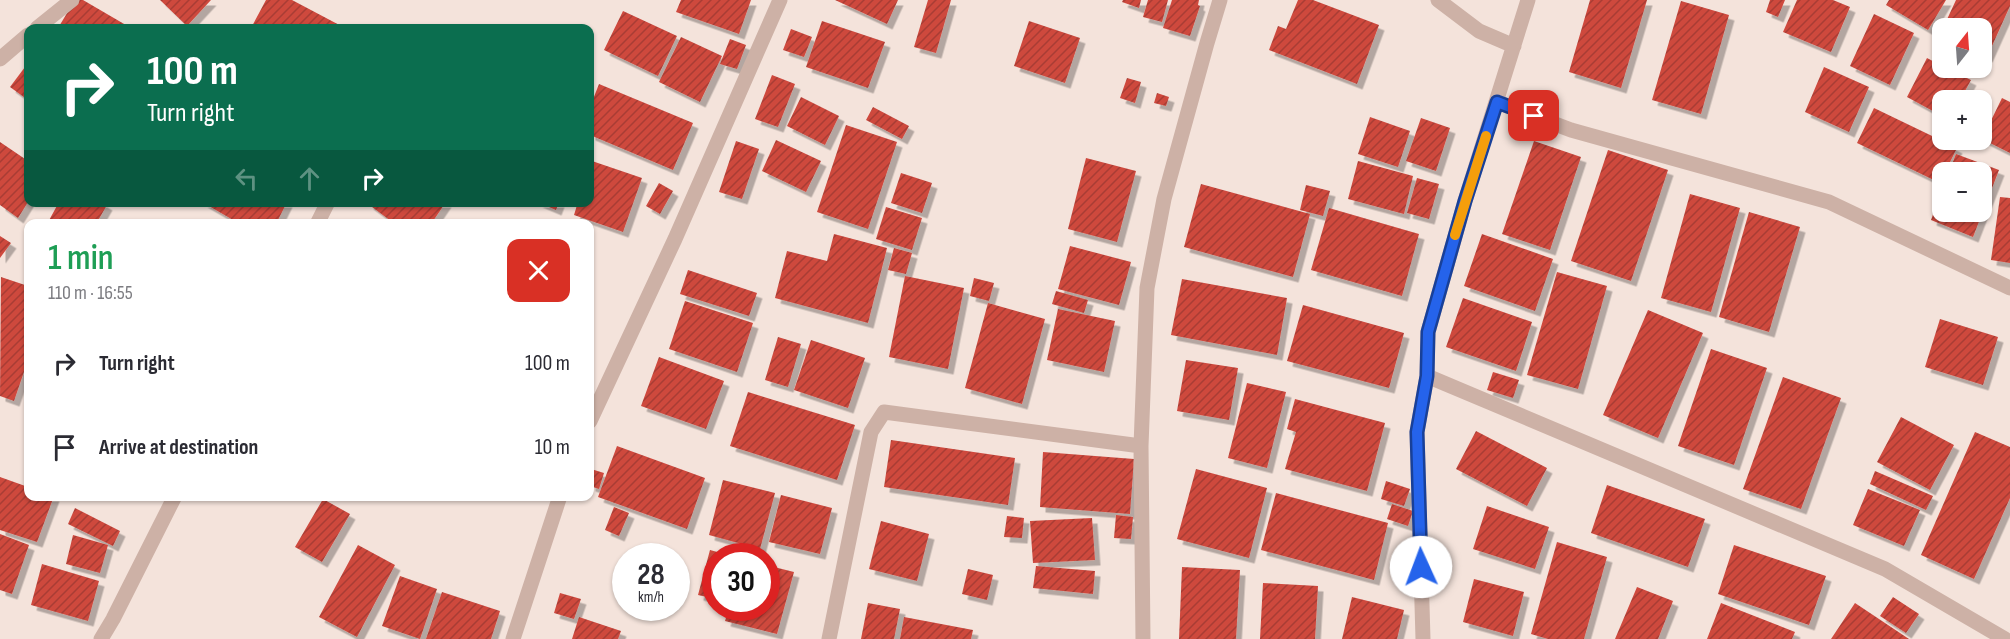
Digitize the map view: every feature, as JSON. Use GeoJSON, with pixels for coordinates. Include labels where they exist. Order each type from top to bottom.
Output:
{"type":"FeatureCollection","features":[{"type":"Feature","properties":{"kind":"street"},"geometry":{"type":"LineString","coordinates":[[42,24],[72,0]]}},
{"type":"Feature","properties":{"kind":"street"},"geometry":{"type":"LineString","coordinates":[[594,413],[675,239],[780,0]]}},
{"type":"Feature","properties":{"kind":"street"},"geometry":{"type":"LineString","coordinates":[[1143,639],[1141,446],[1146,288],[1164,199],[1220,0]]}},
{"type":"Feature","properties":{"kind":"street"},"geometry":{"type":"LineString","coordinates":[[1438,0],[1479,31],[1514,46]]}},
{"type":"Feature","properties":{"kind":"street"},"geometry":{"type":"LineString","coordinates":[[1427,638],[1417,432],[1427,376],[1428,332],[1465,201],[1528,0]]}},
{"type":"Feature","properties":{"kind":"street"},"geometry":{"type":"LineString","coordinates":[[0,59],[24,39]]}},
{"type":"Feature","properties":{"kind":"street"},"geometry":{"type":"LineString","coordinates":[[1497,102],[1571,130],[1829,202],[2010,288]]}},
{"type":"Feature","properties":{"kind":"street"},"geometry":{"type":"LineString","coordinates":[[1427,376],[1885,569],[2005,639]]}},
{"type":"Feature","properties":{"kind":"street"},"geometry":{"type":"LineString","coordinates":[[829,639],[871,432],[884,412],[1141,446]]}},
{"type":"Feature","properties":{"kind":"street"},"geometry":{"type":"LineString","coordinates":[[100,639],[113,619],[172,501]]}},
{"type":"Feature","properties":{"kind":"street"},"geometry":{"type":"LineString","coordinates":[[513,639],[558,501]]}},
{"type":"Feature","properties":{"kind":"building"},"geometry":{"type":"Polygon","coordinates":[[[75,0],[83,0],[124,24],[60,24],[75,0]]]}},
{"type":"Feature","properties":{"kind":"building"},"geometry":{"type":"Polygon","coordinates":[[[160,0],[211,0],[189,24],[185,24],[160,0]]]}},
{"type":"Feature","properties":{"kind":"building"},"geometry":{"type":"Polygon","coordinates":[[[266,0],[292,0],[337,24],[253,24],[266,0]]]}},
{"type":"Feature","properties":{"kind":"building"},"geometry":{"type":"Polygon","coordinates":[[[681,0],[751,0],[739,34],[676,12],[681,0]]]}},
{"type":"Feature","properties":{"kind":"building"},"geometry":{"type":"Polygon","coordinates":[[[835,0],[898,0],[887,24],[835,0]]]}},
{"type":"Feature","properties":{"kind":"building"},"geometry":{"type":"Polygon","coordinates":[[[928,0],[951,0],[936,53],[914,47],[928,0]]]}},
{"type":"Feature","properties":{"kind":"building"},"geometry":{"type":"Polygon","coordinates":[[[1123,0],[1141,0],[1139,8],[1122,2],[1123,0]]]}},
{"type":"Feature","properties":{"kind":"building"},"geometry":{"type":"Polygon","coordinates":[[[1148,0],[1168,0],[1162,22],[1143,17],[1148,0]]]}},
{"type":"Feature","properties":{"kind":"building"},"geometry":{"type":"Polygon","coordinates":[[[1172,0],[1199,0],[1198,5],[1200,6],[1190,36],[1163,28],[1172,0]]]}},
{"type":"Feature","properties":{"kind":"building"},"geometry":{"type":"Polygon","coordinates":[[[1298,0],[1313,0],[1379,25],[1357,84],[1269,50],[1278,26],[1286,29],[1298,0]]]}},
{"type":"Feature","properties":{"kind":"building"},"geometry":{"type":"Polygon","coordinates":[[[1590,0],[1647,0],[1621,88],[1569,72],[1590,0]]]}},
{"type":"Feature","properties":{"kind":"building"},"geometry":{"type":"Polygon","coordinates":[[[1770,0],[1785,0],[1778,17],[1766,12],[1770,0]]]}},
{"type":"Feature","properties":{"kind":"building"},"geometry":{"type":"Polygon","coordinates":[[[1797,0],[1833,0],[1850,7],[1831,52],[1783,32],[1797,0]]]}},
{"type":"Feature","properties":{"kind":"building"},"geometry":{"type":"Polygon","coordinates":[[[1889,0],[1946,0],[1935,18],[1932,18],[1928,30],[1886,5],[1889,0]]]}},
{"type":"Feature","properties":{"kind":"building"},"geometry":{"type":"Polygon","coordinates":[[[1956,0],[2010,0],[2010,6],[1992,46],[1992,18],[1948,18],[1956,0]]]}},
{"type":"Feature","properties":{"kind":"building"},"geometry":{"type":"Polygon","coordinates":[[[1681,1],[1729,15],[1701,114],[1652,100],[1681,1]]]}},
{"type":"Feature","properties":{"kind":"building"},"geometry":{"type":"Polygon","coordinates":[[[623,11],[677,36],[658,76],[604,50],[623,11]]]}},
{"type":"Feature","properties":{"kind":"building"},"geometry":{"type":"Polygon","coordinates":[[[1874,14],[1914,33],[1890,85],[1850,66],[1874,14]]]}},
{"type":"Feature","properties":{"kind":"building"},"geometry":{"type":"Polygon","coordinates":[[[822,21],[885,42],[868,88],[806,67],[822,21]]]}},
{"type":"Feature","properties":{"kind":"building"},"geometry":{"type":"Polygon","coordinates":[[[1029,21],[1080,38],[1065,83],[1014,66],[1029,21]]]}},
{"type":"Feature","properties":{"kind":"building"},"geometry":{"type":"Polygon","coordinates":[[[791,29],[812,37],[804,57],[783,50],[791,29]]]}},
{"type":"Feature","properties":{"kind":"building"},"geometry":{"type":"Polygon","coordinates":[[[681,37],[722,56],[700,102],[659,82],[681,37]]]}},
{"type":"Feature","properties":{"kind":"building"},"geometry":{"type":"Polygon","coordinates":[[[730,39],[746,45],[737,69],[720,64],[730,39]]]}},
{"type":"Feature","properties":{"kind":"building"},"geometry":{"type":"Polygon","coordinates":[[[1927,58],[1932,61],[1932,78],[1971,80],[1966,90],[1932,90],[1932,111],[1907,97],[1927,58]]]}},
{"type":"Feature","properties":{"kind":"building"},"geometry":{"type":"Polygon","coordinates":[[[1824,67],[1869,87],[1849,132],[1805,112],[1824,67]]]}},
{"type":"Feature","properties":{"kind":"building"},"geometry":{"type":"Polygon","coordinates":[[[24,68],[24,97],[10,87],[24,68]]]}},
{"type":"Feature","properties":{"kind":"building"},"geometry":{"type":"Polygon","coordinates":[[[772,75],[795,84],[778,127],[755,119],[772,75]]]}},
{"type":"Feature","properties":{"kind":"building"},"geometry":{"type":"Polygon","coordinates":[[[1127,78],[1141,82],[1135,103],[1120,98],[1127,78]]]}},
{"type":"Feature","properties":{"kind":"building"},"geometry":{"type":"Polygon","coordinates":[[[599,84],[693,123],[673,170],[594,137],[594,97],[599,84]]]}},
{"type":"Feature","properties":{"kind":"building"},"geometry":{"type":"Polygon","coordinates":[[[1157,93],[1169,97],[1166,106],[1154,103],[1157,93]]]}},
{"type":"Feature","properties":{"kind":"building"},"geometry":{"type":"Polygon","coordinates":[[[801,97],[839,116],[825,145],[787,126],[801,97]]]}},
{"type":"Feature","properties":{"kind":"building"},"geometry":{"type":"Polygon","coordinates":[[[2002,98],[2010,102],[2010,153],[1992,144],[1992,118],[2002,98]]]}},
{"type":"Feature","properties":{"kind":"building"},"geometry":{"type":"Polygon","coordinates":[[[873,107],[909,126],[902,139],[866,120],[873,107]]]}},
{"type":"Feature","properties":{"kind":"building"},"geometry":{"type":"Polygon","coordinates":[[[1874,108],[1932,136],[1932,150],[1956,150],[1950,162],[1932,162],[1932,179],[1857,143],[1874,108]]]}},
{"type":"Feature","properties":{"kind":"building"},"geometry":{"type":"Polygon","coordinates":[[[1370,117],[1410,131],[1398,167],[1358,154],[1370,117]]]}},
{"type":"Feature","properties":{"kind":"building"},"geometry":{"type":"Polygon","coordinates":[[[1421,118],[1450,128],[1436,171],[1406,161],[1421,118]]]}},
{"type":"Feature","properties":{"kind":"building"},"geometry":{"type":"Polygon","coordinates":[[[846,125],[897,142],[868,229],[817,212],[846,125]]]}},
{"type":"Feature","properties":{"kind":"building"},"geometry":{"type":"Polygon","coordinates":[[[776,140],[821,161],[806,192],[762,171],[776,140]]]}},
{"type":"Feature","properties":{"kind":"building"},"geometry":{"type":"Polygon","coordinates":[[[736,141],[759,149],[742,199],[719,192],[736,141]]]}},
{"type":"Feature","properties":{"kind":"building"},"geometry":{"type":"Polygon","coordinates":[[[1534,141],[1581,157],[1550,250],[1502,234],[1534,141]]]}},
{"type":"Feature","properties":{"kind":"building"},"geometry":{"type":"Polygon","coordinates":[[[0,142],[24,158],[25,207],[18,218],[0,205],[0,142]]]}},
{"type":"Feature","properties":{"kind":"building"},"geometry":{"type":"Polygon","coordinates":[[[1608,150],[1668,170],[1631,281],[1571,261],[1608,150]]]}},
{"type":"Feature","properties":{"kind":"building"},"geometry":{"type":"Polygon","coordinates":[[[1956,154],[1978,162],[1953,162],[1956,154]]]}},
{"type":"Feature","properties":{"kind":"building"},"geometry":{"type":"Polygon","coordinates":[[[1086,158],[1136,171],[1117,242],[1068,229],[1086,158]]]}},
{"type":"Feature","properties":{"kind":"building"},"geometry":{"type":"Polygon","coordinates":[[[1358,161],[1413,176],[1404,214],[1348,199],[1358,161]]]}},
{"type":"Feature","properties":{"kind":"building"},"geometry":{"type":"Polygon","coordinates":[[[594,162],[642,178],[623,232],[594,222],[594,219],[574,215],[576,207],[594,207],[594,162]]]}},
{"type":"Feature","properties":{"kind":"building"},"geometry":{"type":"Polygon","coordinates":[[[1992,167],[1999,170],[1992,188],[1992,167]]]}},
{"type":"Feature","properties":{"kind":"building"},"geometry":{"type":"Polygon","coordinates":[[[901,173],[932,183],[922,213],[891,203],[901,173]]]}},
{"type":"Feature","properties":{"kind":"building"},"geometry":{"type":"Polygon","coordinates":[[[1417,178],[1439,184],[1429,219],[1407,213],[1417,178]]]}},
{"type":"Feature","properties":{"kind":"building"},"geometry":{"type":"Polygon","coordinates":[[[659,183],[673,191],[660,214],[646,206],[659,183]]]}},
{"type":"Feature","properties":{"kind":"building"},"geometry":{"type":"Polygon","coordinates":[[[1201,184],[1310,214],[1293,277],[1184,247],[1201,184]]]}},
{"type":"Feature","properties":{"kind":"building"},"geometry":{"type":"Polygon","coordinates":[[[1306,185],[1330,191],[1323,216],[1300,210],[1306,185]]]}},
{"type":"Feature","properties":{"kind":"building"},"geometry":{"type":"Polygon","coordinates":[[[1690,194],[1740,208],[1711,312],[1661,298],[1690,194]]]}},
{"type":"Feature","properties":{"kind":"building"},"geometry":{"type":"Polygon","coordinates":[[[2000,197],[2010,198],[2010,263],[1991,260],[2000,197]]]}},
{"type":"Feature","properties":{"kind":"building"},"geometry":{"type":"Polygon","coordinates":[[[56,207],[106,207],[99,219],[50,219],[56,207]]]}},
{"type":"Feature","properties":{"kind":"building"},"geometry":{"type":"Polygon","coordinates":[[[211,207],[284,207],[278,219],[231,219],[211,207]]]}},
{"type":"Feature","properties":{"kind":"building"},"geometry":{"type":"Polygon","coordinates":[[[372,207],[443,207],[434,219],[388,219],[372,207]]]}},
{"type":"Feature","properties":{"kind":"building"},"geometry":{"type":"Polygon","coordinates":[[[886,207],[922,218],[912,250],[876,239],[886,207]]]}},
{"type":"Feature","properties":{"kind":"building"},"geometry":{"type":"Polygon","coordinates":[[[1329,208],[1419,234],[1402,296],[1311,270],[1329,208]]]}},
{"type":"Feature","properties":{"kind":"building"},"geometry":{"type":"Polygon","coordinates":[[[1749,212],[1800,227],[1769,332],[1719,317],[1749,212]]]}},
{"type":"Feature","properties":{"kind":"building"},"geometry":{"type":"Polygon","coordinates":[[[1936,222],[1979,222],[1973,237],[1936,222]]]}},
{"type":"Feature","properties":{"kind":"building"},"geometry":{"type":"Polygon","coordinates":[[[834,234],[887,248],[868,323],[775,298],[787,251],[827,261],[834,234]]]}},
{"type":"Feature","properties":{"kind":"building"},"geometry":{"type":"Polygon","coordinates":[[[1482,234],[1553,259],[1535,311],[1464,286],[1482,234]]]}},
{"type":"Feature","properties":{"kind":"building"},"geometry":{"type":"Polygon","coordinates":[[[0,236],[11,243],[0,258],[0,236]]]}},
{"type":"Feature","properties":{"kind":"building"},"geometry":{"type":"Polygon","coordinates":[[[1070,246],[1131,262],[1119,305],[1058,289],[1070,246]]]}},
{"type":"Feature","properties":{"kind":"building"},"geometry":{"type":"Polygon","coordinates":[[[894,248],[912,253],[906,274],[888,270],[894,248]]]}},
{"type":"Feature","properties":{"kind":"building"},"geometry":{"type":"Polygon","coordinates":[[[688,270],[757,293],[749,316],[680,294],[688,270]]]}},
{"type":"Feature","properties":{"kind":"building"},"geometry":{"type":"Polygon","coordinates":[[[1557,272],[1607,286],[1578,389],[1527,375],[1557,272]]]}},
{"type":"Feature","properties":{"kind":"building"},"geometry":{"type":"Polygon","coordinates":[[[905,276],[964,288],[948,369],[889,357],[905,276]]]}},
{"type":"Feature","properties":{"kind":"building"},"geometry":{"type":"Polygon","coordinates":[[[1,277],[24,285],[24,372],[14,401],[0,396],[1,277]]]}},
{"type":"Feature","properties":{"kind":"building"},"geometry":{"type":"Polygon","coordinates":[[[974,278],[994,283],[989,301],[970,296],[974,278]]]}},
{"type":"Feature","properties":{"kind":"building"},"geometry":{"type":"Polygon","coordinates":[[[1182,279],[1287,298],[1277,355],[1171,335],[1182,279]]]}},
{"type":"Feature","properties":{"kind":"building"},"geometry":{"type":"Polygon","coordinates":[[[1056,291],[1088,300],[1084,313],[1052,304],[1056,291]]]}},
{"type":"Feature","properties":{"kind":"building"},"geometry":{"type":"Polygon","coordinates":[[[1463,298],[1532,322],[1516,371],[1446,347],[1463,298]]]}},
{"type":"Feature","properties":{"kind":"building"},"geometry":{"type":"Polygon","coordinates":[[[685,301],[753,323],[737,372],[669,349],[685,301]]]}},
{"type":"Feature","properties":{"kind":"building"},"geometry":{"type":"Polygon","coordinates":[[[988,303],[1045,319],[1022,404],[965,388],[988,303]]]}},
{"type":"Feature","properties":{"kind":"building"},"geometry":{"type":"Polygon","coordinates":[[[1303,305],[1404,333],[1389,388],[1287,361],[1303,305]]]}},
{"type":"Feature","properties":{"kind":"building"},"geometry":{"type":"Polygon","coordinates":[[[1058,309],[1115,321],[1104,372],[1047,360],[1058,309]]]}},
{"type":"Feature","properties":{"kind":"building"},"geometry":{"type":"Polygon","coordinates":[[[1648,310],[1703,333],[1658,438],[1603,415],[1648,310]]]}},
{"type":"Feature","properties":{"kind":"building"},"geometry":{"type":"Polygon","coordinates":[[[1940,319],[1998,337],[1983,385],[1925,367],[1940,319]]]}},
{"type":"Feature","properties":{"kind":"building"},"geometry":{"type":"Polygon","coordinates":[[[778,337],[801,344],[788,387],[765,380],[778,337]]]}},
{"type":"Feature","properties":{"kind":"building"},"geometry":{"type":"Polygon","coordinates":[[[811,340],[865,358],[848,408],[794,390],[811,340]]]}},
{"type":"Feature","properties":{"kind":"building"},"geometry":{"type":"Polygon","coordinates":[[[1711,349],[1767,368],[1734,465],[1678,446],[1711,349]]]}},
{"type":"Feature","properties":{"kind":"building"},"geometry":{"type":"Polygon","coordinates":[[[659,357],[724,381],[706,429],[641,406],[659,357]]]}},
{"type":"Feature","properties":{"kind":"building"},"geometry":{"type":"Polygon","coordinates":[[[1186,360],[1238,368],[1229,420],[1177,411],[1186,360]]]}},
{"type":"Feature","properties":{"kind":"building"},"geometry":{"type":"Polygon","coordinates":[[[1493,372],[1519,380],[1513,398],[1487,390],[1493,372]]]}},
{"type":"Feature","properties":{"kind":"building"},"geometry":{"type":"Polygon","coordinates":[[[1783,377],[1841,398],[1801,509],[1743,489],[1783,377]]]}},
{"type":"Feature","properties":{"kind":"building"},"geometry":{"type":"Polygon","coordinates":[[[1247,383],[1286,392],[1267,468],[1228,458],[1247,383]]]}},
{"type":"Feature","properties":{"kind":"building"},"geometry":{"type":"Polygon","coordinates":[[[748,392],[855,425],[837,480],[730,446],[748,392]]]}},
{"type":"Feature","properties":{"kind":"building"},"geometry":{"type":"Polygon","coordinates":[[[1295,399],[1385,423],[1367,491],[1285,469],[1296,432],[1287,429],[1295,399]]]}},
{"type":"Feature","properties":{"kind":"building"},"geometry":{"type":"Polygon","coordinates":[[[1901,417],[1954,445],[1930,490],[1877,462],[1901,417]]]}},
{"type":"Feature","properties":{"kind":"building"},"geometry":{"type":"Polygon","coordinates":[[[1476,431],[1547,468],[1527,506],[1456,469],[1476,431]]]}},
{"type":"Feature","properties":{"kind":"building"},"geometry":{"type":"Polygon","coordinates":[[[1975,432],[2010,447],[2010,498],[1974,579],[1921,555],[1975,432]]]}},
{"type":"Feature","properties":{"kind":"building"},"geometry":{"type":"Polygon","coordinates":[[[891,440],[1015,458],[1008,505],[884,487],[891,440]]]}},
{"type":"Feature","properties":{"kind":"building"},"geometry":{"type":"Polygon","coordinates":[[[617,446],[705,478],[687,529],[598,497],[617,446]]]}},
{"type":"Feature","properties":{"kind":"building"},"geometry":{"type":"Polygon","coordinates":[[[1043,452],[1134,459],[1130,514],[1040,507],[1043,452]]]}},
{"type":"Feature","properties":{"kind":"building"},"geometry":{"type":"Polygon","coordinates":[[[1196,469],[1267,488],[1249,558],[1177,539],[1196,469]]]}},
{"type":"Feature","properties":{"kind":"building"},"geometry":{"type":"Polygon","coordinates":[[[594,470],[604,473],[599,489],[594,487],[594,470]]]}},
{"type":"Feature","properties":{"kind":"building"},"geometry":{"type":"Polygon","coordinates":[[[1875,471],[1933,496],[1926,510],[1870,484],[1875,471]]]}},
{"type":"Feature","properties":{"kind":"building"},"geometry":{"type":"Polygon","coordinates":[[[0,477],[24,486],[24,501],[52,501],[37,542],[0,530],[0,477]]]}},
{"type":"Feature","properties":{"kind":"building"},"geometry":{"type":"Polygon","coordinates":[[[723,480],[775,493],[762,543],[738,543],[709,535],[723,480]]]}},
{"type":"Feature","properties":{"kind":"building"},"geometry":{"type":"Polygon","coordinates":[[[1386,481],[1410,489],[1404,506],[1381,499],[1386,481]]]}},
{"type":"Feature","properties":{"kind":"building"},"geometry":{"type":"Polygon","coordinates":[[[1607,485],[1705,519],[1688,567],[1591,533],[1607,485]]]}},
{"type":"Feature","properties":{"kind":"building"},"geometry":{"type":"Polygon","coordinates":[[[1868,489],[1920,510],[1904,546],[1853,525],[1868,489]]]}},
{"type":"Feature","properties":{"kind":"building"},"geometry":{"type":"Polygon","coordinates":[[[1276,493],[1388,523],[1374,580],[1261,550],[1276,493]]]}},
{"type":"Feature","properties":{"kind":"building"},"geometry":{"type":"Polygon","coordinates":[[[781,495],[832,508],[820,554],[769,542],[781,495]]]}},
{"type":"Feature","properties":{"kind":"building"},"geometry":{"type":"Polygon","coordinates":[[[322,501],[327,501],[350,514],[322,562],[295,547],[322,501]]]}},
{"type":"Feature","properties":{"kind":"building"},"geometry":{"type":"Polygon","coordinates":[[[1392,504],[1413,511],[1408,526],[1387,519],[1392,504]]]}},
{"type":"Feature","properties":{"kind":"building"},"geometry":{"type":"Polygon","coordinates":[[[1487,506],[1549,527],[1535,569],[1473,549],[1487,506]]]}},
{"type":"Feature","properties":{"kind":"building"},"geometry":{"type":"Polygon","coordinates":[[[614,507],[629,513],[619,536],[605,530],[614,507]]]}},
{"type":"Feature","properties":{"kind":"building"},"geometry":{"type":"Polygon","coordinates":[[[75,508],[120,531],[113,546],[68,524],[75,508]]]}},
{"type":"Feature","properties":{"kind":"building"},"geometry":{"type":"Polygon","coordinates":[[[1116,515],[1133,517],[1131,539],[1114,538],[1116,515]]]}},
{"type":"Feature","properties":{"kind":"building"},"geometry":{"type":"Polygon","coordinates":[[[1007,516],[1024,518],[1022,538],[1004,537],[1007,516]]]}},
{"type":"Feature","properties":{"kind":"building"},"geometry":{"type":"Polygon","coordinates":[[[1092,518],[1095,560],[1033,563],[1030,521],[1092,518]]]}},
{"type":"Feature","properties":{"kind":"building"},"geometry":{"type":"Polygon","coordinates":[[[881,521],[929,534],[917,581],[869,569],[881,521]]]}},
{"type":"Feature","properties":{"kind":"building"},"geometry":{"type":"Polygon","coordinates":[[[0,534],[29,545],[12,594],[0,590],[0,534]]]}},
{"type":"Feature","properties":{"kind":"building"},"geometry":{"type":"Polygon","coordinates":[[[73,535],[108,545],[100,573],[66,564],[73,535]]]}},
{"type":"Feature","properties":{"kind":"building"},"geometry":{"type":"Polygon","coordinates":[[[1557,542],[1607,557],[1584,639],[1548,639],[1531,634],[1557,542]]]}},
{"type":"Feature","properties":{"kind":"building"},"geometry":{"type":"Polygon","coordinates":[[[358,545],[395,565],[357,637],[319,617],[358,545]]]}},
{"type":"Feature","properties":{"kind":"building"},"geometry":{"type":"Polygon","coordinates":[[[1734,545],[1826,576],[1809,625],[1718,594],[1734,545]]]}},
{"type":"Feature","properties":{"kind":"building"},"geometry":{"type":"Polygon","coordinates":[[[42,564],[99,581],[88,621],[31,605],[42,564]]]}},
{"type":"Feature","properties":{"kind":"building"},"geometry":{"type":"Polygon","coordinates":[[[1036,566],[1095,571],[1093,594],[1033,588],[1036,566]]]}},
{"type":"Feature","properties":{"kind":"building"},"geometry":{"type":"Polygon","coordinates":[[[1182,567],[1240,570],[1236,639],[1179,639],[1182,567]]]}},
{"type":"Feature","properties":{"kind":"building"},"geometry":{"type":"Polygon","coordinates":[[[780,568],[794,572],[777,634],[725,621],[780,621],[780,568]]]}},
{"type":"Feature","properties":{"kind":"building"},"geometry":{"type":"Polygon","coordinates":[[[968,569],[993,575],[987,600],[962,594],[968,569]]]}},
{"type":"Feature","properties":{"kind":"building"},"geometry":{"type":"Polygon","coordinates":[[[400,576],[437,589],[420,639],[382,626],[400,576]]]}},
{"type":"Feature","properties":{"kind":"building"},"geometry":{"type":"Polygon","coordinates":[[[1474,579],[1524,592],[1513,636],[1463,622],[1474,579]]]}},
{"type":"Feature","properties":{"kind":"building"},"geometry":{"type":"Polygon","coordinates":[[[702,580],[702,596],[698,595],[702,580]]]}},
{"type":"Feature","properties":{"kind":"building"},"geometry":{"type":"Polygon","coordinates":[[[1263,583],[1318,586],[1315,639],[1260,639],[1263,583]]]}},
{"type":"Feature","properties":{"kind":"building"},"geometry":{"type":"Polygon","coordinates":[[[1637,587],[1673,601],[1658,639],[1615,639],[1637,587]]]}},
{"type":"Feature","properties":{"kind":"building"},"geometry":{"type":"Polygon","coordinates":[[[442,592],[500,611],[491,639],[426,639],[442,592]]]}},
{"type":"Feature","properties":{"kind":"building"},"geometry":{"type":"Polygon","coordinates":[[[560,593],[581,599],[574,619],[554,613],[560,593]]]}},
{"type":"Feature","properties":{"kind":"building"},"geometry":{"type":"Polygon","coordinates":[[[1352,597],[1404,610],[1397,639],[1342,639],[1352,597]]]}},
{"type":"Feature","properties":{"kind":"building"},"geometry":{"type":"Polygon","coordinates":[[[1893,597],[1919,614],[1906,633],[1880,616],[1893,597]]]}},
{"type":"Feature","properties":{"kind":"building"},"geometry":{"type":"Polygon","coordinates":[[[868,603],[900,609],[894,639],[861,639],[868,603]]]}},
{"type":"Feature","properties":{"kind":"building"},"geometry":{"type":"Polygon","coordinates":[[[1721,603],[1795,632],[1792,639],[1707,639],[1721,603]]]}},
{"type":"Feature","properties":{"kind":"building"},"geometry":{"type":"Polygon","coordinates":[[[1855,603],[1909,639],[1831,639],[1855,603]]]}},
{"type":"Feature","properties":{"kind":"building"},"geometry":{"type":"Polygon","coordinates":[[[579,617],[621,631],[618,639],[572,639],[579,617]]]}},
{"type":"Feature","properties":{"kind":"building"},"geometry":{"type":"Polygon","coordinates":[[[904,617],[973,630],[971,639],[900,639],[904,617]]]}},
{"type":"Feature","properties":{"kind":"slow traffic"},"geometry":{"type":"LineString","coordinates":[[1455,235],[1486,136]]}},
{"type":"Feature","properties":{"kind":"route"},"geometry":{"type":"LineString","coordinates":[[1421,567],[1417,432],[1427,376],[1428,332],[1465,201],[1497,102],[1534,116]]}}]}
